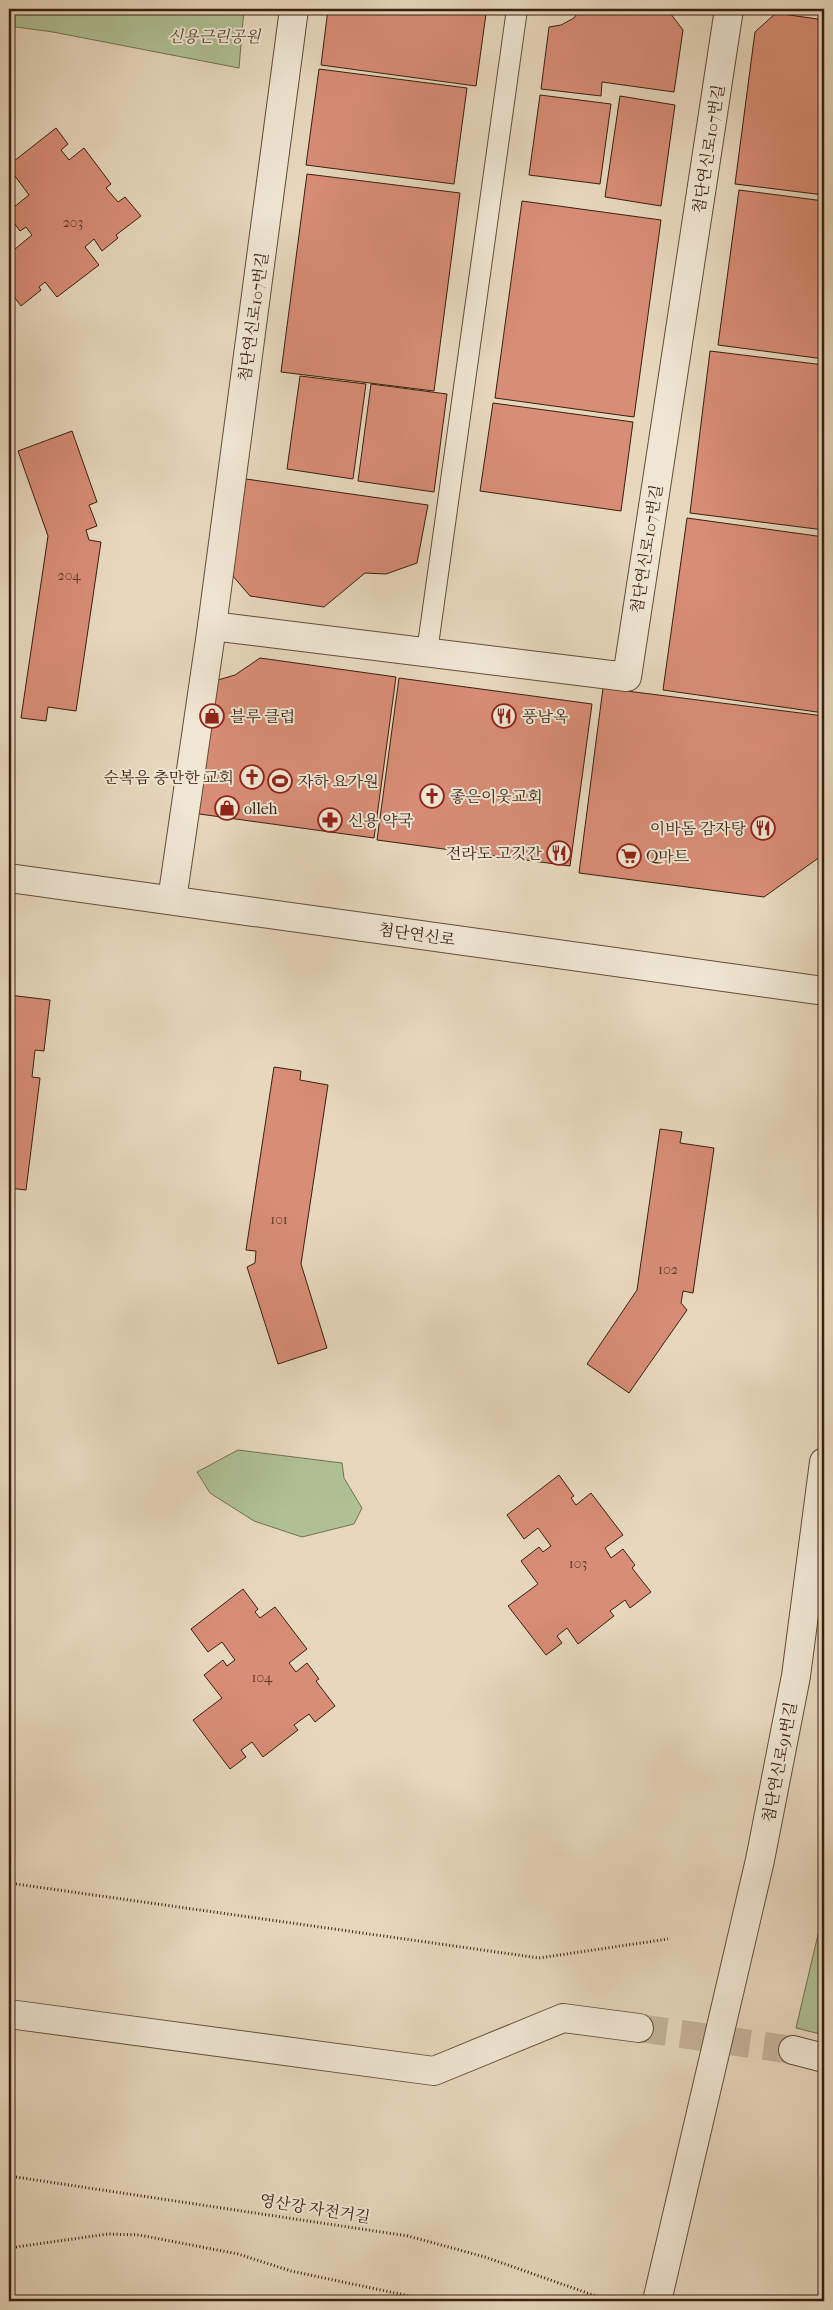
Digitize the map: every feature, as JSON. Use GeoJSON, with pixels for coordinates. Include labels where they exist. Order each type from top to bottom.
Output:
{"type":"FeatureCollection","features":[{"type":"Feature","properties":{"kind":"street","name":"첨단연신로107번길"},"geometry":{"type":"LineString","coordinates":[[172,900],[212,626],[294,9]]}},
{"type":"Feature","properties":{"kind":"street"},"geometry":{"type":"LineString","coordinates":[[427,652],[517,9]]}},
{"type":"Feature","properties":{"kind":"street","name":"첨단연신로107번길"},"geometry":{"type":"LineString","coordinates":[[212,626],[627,676],[729,9]]}},
{"type":"Feature","properties":{"kind":"street","name":"첨단연신로"},"geometry":{"type":"LineString","coordinates":[[9,878],[824,991]]}},
{"type":"Feature","properties":{"kind":"street","name":"첨단연신로91번길"},"geometry":{"type":"LineString","coordinates":[[657,2301],[712,2058],[760,1860],[796,1676],[824,1462]]}},
{"type":"Feature","properties":{"kind":"street"},"geometry":{"type":"LineString","coordinates":[[9,2014],[434,2071],[563,2018],[639,2028]]}},
{"type":"Feature","properties":{"kind":"street"},"geometry":{"type":"LineString","coordinates":[[793,2050],[824,2058]]}},
{"type":"Feature","properties":{"kind":"path"},"geometry":{"type":"LineString","coordinates":[[9,1883],[539,1958],[668,1938]]}},
{"type":"Feature","properties":{"kind":"path","name":"영산강 자전거길"},"geometry":{"type":"LineString","coordinates":[[9,2176],[408,2236],[485,2257],[610,2301]]}},
{"type":"Feature","properties":{"kind":"path"},"geometry":{"type":"LineString","coordinates":[[9,2248],[108,2234],[139,2235],[238,2254],[291,2271],[433,2301]]}},
{"type":"Feature","properties":{"kind":"green space","name":"신용근린공원"},"geometry":{"type":"Polygon","coordinates":[[[9,9],[244,9],[239,68],[53,32],[9,26],[9,9]]]}},
{"type":"Feature","properties":{"kind":"green space"},"geometry":{"type":"Polygon","coordinates":[[[238,1450],[342,1463],[344,1478],[362,1508],[354,1524],[302,1537],[254,1521],[210,1493],[197,1472],[238,1450]]]}},
{"type":"Feature","properties":{"kind":"green space"},"geometry":{"type":"Polygon","coordinates":[[[824,1909],[824,2035],[796,2028],[824,1909]]]}},
{"type":"Feature","properties":{"kind":"building"},"geometry":{"type":"Polygon","coordinates":[[[328,9],[481,9],[486,14],[476,86],[321,65],[328,9]]]}},
{"type":"Feature","properties":{"kind":"building"},"geometry":{"type":"Polygon","coordinates":[[[580,9],[667,9],[683,30],[674,92],[602,82],[601,96],[541,89],[549,27],[561,25],[574,18],[580,9]]]}},
{"type":"Feature","properties":{"kind":"building"},"geometry":{"type":"Polygon","coordinates":[[[776,13],[824,20],[824,195],[735,184],[755,32],[776,13]]]}},
{"type":"Feature","properties":{"kind":"building"},"geometry":{"type":"Polygon","coordinates":[[[319,69],[467,88],[454,184],[306,165],[319,69]]]}},
{"type":"Feature","properties":{"kind":"building"},"geometry":{"type":"Polygon","coordinates":[[[540,95],[611,104],[600,184],[529,175],[540,95]]]}},
{"type":"Feature","properties":{"kind":"building"},"geometry":{"type":"Polygon","coordinates":[[[620,96],[675,105],[661,206],[605,197],[620,96]]]}},
{"type":"Feature","properties":{"kind":"building"},"geometry":{"type":"Polygon","coordinates":[[[56,128],[68,144],[61,150],[69,160],[84,148],[111,184],[106,188],[118,202],[125,197],[141,216],[116,235],[118,238],[102,251],[94,239],[85,247],[99,265],[57,297],[45,282],[39,287],[41,290],[21,306],[9,290],[9,241],[15,249],[32,235],[26,227],[20,231],[9,216],[9,211],[29,195],[9,168],[9,165],[56,128]]]}},
{"type":"Feature","properties":{"kind":"building"},"geometry":{"type":"Polygon","coordinates":[[[307,174],[460,193],[434,391],[281,372],[307,174]]]}},
{"type":"Feature","properties":{"kind":"building"},"geometry":{"type":"Polygon","coordinates":[[[739,190],[824,201],[824,359],[718,345],[739,190]]]}},
{"type":"Feature","properties":{"kind":"building"},"geometry":{"type":"Polygon","coordinates":[[[522,201],[661,220],[634,417],[495,398],[522,201]]]}},
{"type":"Feature","properties":{"kind":"building"},"geometry":{"type":"Polygon","coordinates":[[[710,351],[824,365],[824,530],[690,513],[710,351]]]}},
{"type":"Feature","properties":{"kind":"building"},"geometry":{"type":"Polygon","coordinates":[[[300,376],[366,384],[353,479],[287,469],[300,376]]]}},
{"type":"Feature","properties":{"kind":"building"},"geometry":{"type":"Polygon","coordinates":[[[371,384],[447,394],[434,492],[358,481],[371,384]]]}},
{"type":"Feature","properties":{"kind":"building"},"geometry":{"type":"Polygon","coordinates":[[[493,403],[633,422],[621,511],[480,491],[493,403]]]}},
{"type":"Feature","properties":{"kind":"building"},"geometry":{"type":"Polygon","coordinates":[[[72,431],[97,502],[89,505],[97,526],[86,530],[89,540],[101,542],[76,711],[48,707],[46,721],[21,718],[48,536],[18,451],[72,431]]]}},
{"type":"Feature","properties":{"kind":"building"},"geometry":{"type":"Polygon","coordinates":[[[246,479],[428,505],[417,563],[386,574],[365,573],[324,607],[250,596],[232,575],[246,479]]]}},
{"type":"Feature","properties":{"kind":"building"},"geometry":{"type":"Polygon","coordinates":[[[687,518],[824,537],[824,713],[663,690],[687,518]]]}},
{"type":"Feature","properties":{"kind":"building"},"geometry":{"type":"Polygon","coordinates":[[[260,658],[396,677],[374,838],[192,813],[211,682],[235,675],[260,658]]]}},
{"type":"Feature","properties":{"kind":"building"},"geometry":{"type":"Polygon","coordinates":[[[399,678],[592,704],[570,866],[377,840],[399,678]]]}},
{"type":"Feature","properties":{"kind":"building"},"geometry":{"type":"Polygon","coordinates":[[[603,688],[824,716],[824,854],[764,897],[579,873],[603,688]]]}},
{"type":"Feature","properties":{"kind":"building"},"geometry":{"type":"Polygon","coordinates":[[[9,995],[50,1000],[44,1051],[35,1050],[32,1077],[40,1078],[26,1190],[9,1188],[9,995]]]}},
{"type":"Feature","properties":{"kind":"building"},"geometry":{"type":"Polygon","coordinates":[[[274,1067],[301,1071],[300,1080],[328,1085],[301,1264],[327,1348],[278,1364],[247,1267],[255,1263],[256,1251],[246,1250],[274,1067]]]}},
{"type":"Feature","properties":{"kind":"building"},"geometry":{"type":"Polygon","coordinates":[[[660,1129],[682,1132],[680,1143],[714,1148],[693,1293],[683,1291],[681,1303],[687,1310],[629,1393],[587,1364],[637,1290],[660,1129]]]}},
{"type":"Feature","properties":{"kind":"building"},"geometry":{"type":"Polygon","coordinates":[[[559,1475],[574,1496],[571,1498],[576,1505],[591,1493],[623,1535],[605,1548],[611,1558],[623,1549],[635,1565],[632,1568],[651,1592],[630,1608],[625,1600],[610,1611],[614,1616],[578,1644],[567,1628],[557,1636],[562,1643],[546,1655],[508,1606],[538,1584],[521,1561],[539,1547],[543,1552],[551,1546],[538,1528],[524,1539],[507,1515],[559,1475]]]}},
{"type":"Feature","properties":{"kind":"building"},"geometry":{"type":"Polygon","coordinates":[[[243,1589],[258,1609],[255,1612],[260,1618],[275,1607],[307,1649],[289,1663],[296,1672],[307,1663],[319,1679],[316,1681],[335,1706],[315,1722],[309,1714],[294,1725],[298,1730],[263,1757],[252,1742],[241,1750],[246,1757],[230,1769],[193,1720],[222,1698],[204,1675],[223,1660],[227,1666],[235,1660],[222,1642],[208,1652],[191,1629],[243,1589]]]}},
{"type":"Feature","properties":{"kind":"tunnel"},"geometry":{"type":"LineString","coordinates":[[639,2028],[793,2050]]}},
{"type":"Feature","properties":{"kind":"place","name":"블루 클럽"},"geometry":{"type":"Point","coordinates":[212,716]}},
{"type":"Feature","properties":{"kind":"place","name":"풍남옥"},"geometry":{"type":"Point","coordinates":[504,716]}},
{"type":"Feature","properties":{"kind":"place","name":"순복음 충만한 교회"},"geometry":{"type":"Point","coordinates":[252,777]}},
{"type":"Feature","properties":{"kind":"place","name":"자하 요가원"},"geometry":{"type":"Point","coordinates":[280,781]}},
{"type":"Feature","properties":{"kind":"place","name":"좋은이웃교회"},"geometry":{"type":"Point","coordinates":[432,796]}},
{"type":"Feature","properties":{"kind":"place","name":"olleh"},"geometry":{"type":"Point","coordinates":[227,808]}},
{"type":"Feature","properties":{"kind":"place","name":"신용 약국"},"geometry":{"type":"Point","coordinates":[330,820]}},
{"type":"Feature","properties":{"kind":"place","name":"이바돔 감자탕"},"geometry":{"type":"Point","coordinates":[763,828]}},
{"type":"Feature","properties":{"kind":"place","name":"전라도 고깃간"},"geometry":{"type":"Point","coordinates":[559,853]}},
{"type":"Feature","properties":{"kind":"place","name":"Q마트"},"geometry":{"type":"Point","coordinates":[629,856]}}]}
